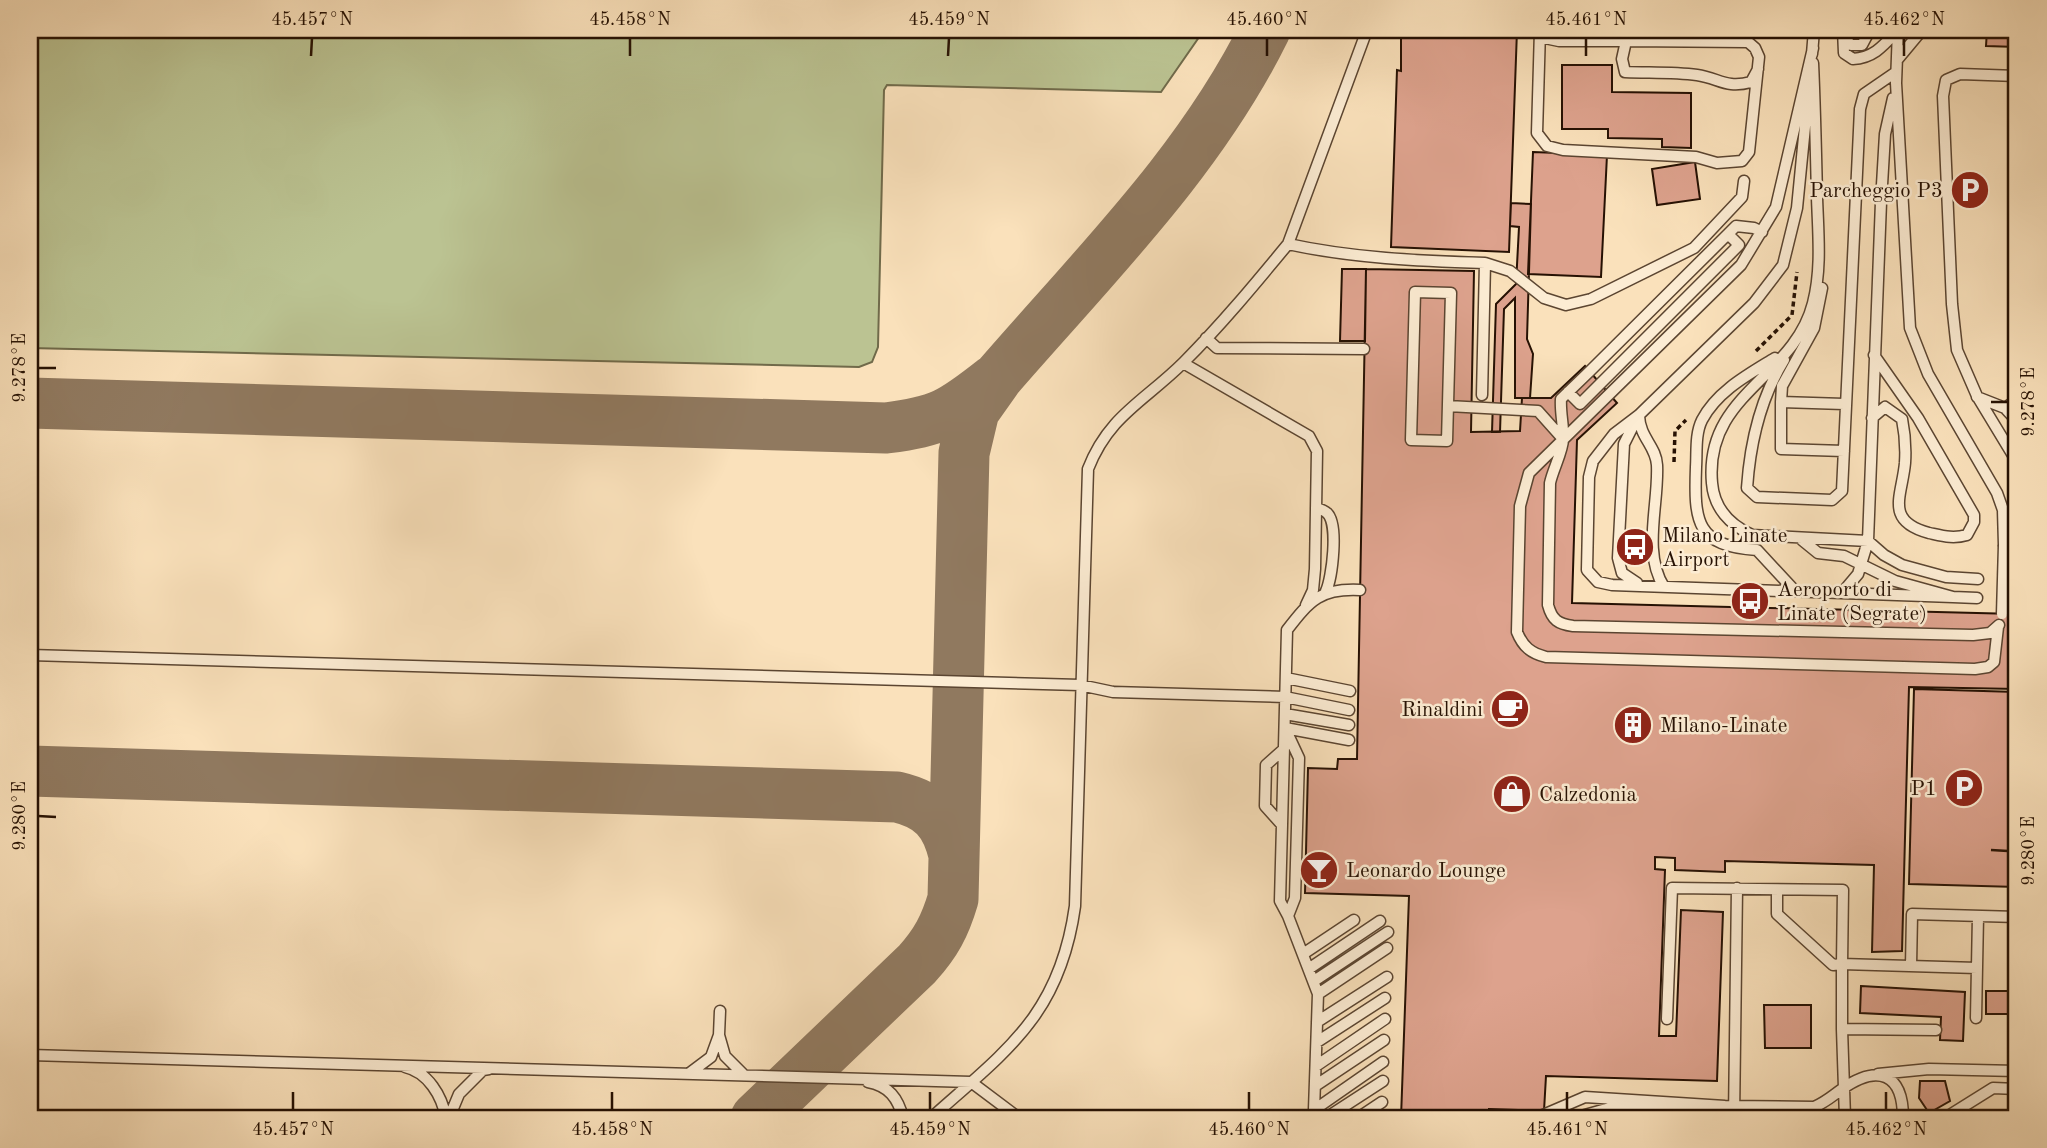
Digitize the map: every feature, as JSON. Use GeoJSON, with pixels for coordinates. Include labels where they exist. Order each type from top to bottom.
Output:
{"type":"FeatureCollection","features":[{"type":"Feature","properties":{"kind":"lane"},"geometry":{"type":"LineString","coordinates":[[931,1118],[1012,1047],[1041,1009],[1053,986],[1071,934],[1075,906],[1088,469],[1098,444],[1114,422],[1183,363],[1288,244],[1367,30]]}},
{"type":"Feature","properties":{"kind":"lane"},"geometry":{"type":"LineString","coordinates":[[1843,33],[1851,45],[1861,45],[1870,35],[1870,30]]}},
{"type":"Feature","properties":{"kind":"lane"},"geometry":{"type":"LineString","coordinates":[[1843,33],[1844,53],[1853,59],[1865,58],[1877,52],[1898,30]]}},
{"type":"Feature","properties":{"kind":"lane"},"geometry":{"type":"LineString","coordinates":[[1812,36],[1776,207],[1741,265],[1530,473],[1520,506],[1517,632],[1522,644],[1533,654],[1546,657],[1975,669],[1994,662],[2002,614],[2003,510],[1997,493],[1928,374],[1910,328],[1896,77],[1898,30]]}},
{"type":"Feature","properties":{"kind":"lane"},"geometry":{"type":"LineString","coordinates":[[1897,61],[1922,30]]}},
{"type":"Feature","properties":{"kind":"lane"},"geometry":{"type":"LineString","coordinates":[[1540,33],[1559,41],[1748,43],[1755,48],[1759,57],[1749,152],[1742,161],[1717,163],[1696,157],[1563,150],[1547,146],[1537,133],[1540,33]]}},
{"type":"Feature","properties":{"kind":"lane"},"geometry":{"type":"LineString","coordinates":[[1812,36],[1819,267],[1822,288],[1817,318],[1806,347],[1782,386],[1781,449],[1844,451]]}},
{"type":"Feature","properties":{"kind":"lane"},"geometry":{"type":"LineString","coordinates":[[1812,36],[1797,208],[1783,265],[1754,303],[1639,415],[1614,434],[1593,460],[1589,477],[1586,563],[1589,575],[1598,582],[1643,586],[1977,598]]}},
{"type":"Feature","properties":{"kind":"lane"},"geometry":{"type":"LineString","coordinates":[[1626,41],[1622,59],[1625,72],[1700,75],[1719,83],[1738,86],[1751,82],[1758,69]]}},
{"type":"Feature","properties":{"kind":"lane"},"geometry":{"type":"LineString","coordinates":[[2017,76],[1960,74],[1946,80],[1943,96],[1952,304],[1958,350],[1977,396],[2017,462]]}},
{"type":"Feature","properties":{"kind":"lane"},"geometry":{"type":"LineString","coordinates":[[1842,593],[1857,577],[1868,541],[1885,134],[1896,77]]}},
{"type":"Feature","properties":{"kind":"lane"},"geometry":{"type":"LineString","coordinates":[[1819,267],[1813,303],[1797,339],[1777,372],[1749,449],[1747,488],[1757,497],[1832,500],[1842,491],[1860,109],[1864,94],[1896,77]]}},
{"type":"Feature","properties":{"kind":"lane"},"geometry":{"type":"LineString","coordinates":[[1288,244],[1323,251],[1420,261],[1485,263],[1510,271],[1544,298],[1566,305],[1591,299],[1694,248],[1742,197],[1745,181]]}},
{"type":"Feature","properties":{"kind":"lane"},"geometry":{"type":"LineString","coordinates":[[1762,232],[1755,228],[1736,226],[1561,399],[1559,419],[1563,440],[1553,463],[1550,510],[1548,605],[1551,615],[1560,624],[1973,635],[1990,633],[1998,627]]}},
{"type":"Feature","properties":{"kind":"lane"},"geometry":{"type":"LineString","coordinates":[[1569,392],[1580,404],[1739,245],[1728,234]]}},
{"type":"Feature","properties":{"kind":"lane"},"geometry":{"type":"LineString","coordinates":[[1482,395],[1485,263]]}},
{"type":"Feature","properties":{"kind":"lane"},"geometry":{"type":"LineString","coordinates":[[1415,292],[1451,293],[1448,406],[1447,441],[1411,440],[1415,292]]}},
{"type":"Feature","properties":{"kind":"lane"},"geometry":{"type":"LineString","coordinates":[[1206,338],[1217,348],[1364,349]]}},
{"type":"Feature","properties":{"kind":"lane"},"geometry":{"type":"LineString","coordinates":[[1797,339],[1718,430],[1712,454],[1712,481],[1717,505],[1737,528],[1761,537],[1868,541],[1884,555],[1902,565],[1946,577],[1978,579]]}},
{"type":"Feature","properties":{"kind":"lane"},"geometry":{"type":"LineString","coordinates":[[1784,353],[1725,391],[1702,419],[1697,434],[1695,493],[1699,520],[1713,540],[1733,548],[1758,550],[1795,591]]}},
{"type":"Feature","properties":{"kind":"lane"},"geometry":{"type":"LineString","coordinates":[[1872,419],[1879,409],[1890,408],[1902,419],[1906,438],[1905,466],[1898,497],[1901,515],[1917,530],[1951,538],[1967,535],[1974,515],[1928,434],[1874,355]]}},
{"type":"Feature","properties":{"kind":"lane"},"geometry":{"type":"LineString","coordinates":[[1183,363],[1309,436],[1317,451],[1314,580],[1306,606]]}},
{"type":"Feature","properties":{"kind":"lane"},"geometry":{"type":"LineString","coordinates":[[1977,396],[2005,408],[2017,421]]}},
{"type":"Feature","properties":{"kind":"lane"},"geometry":{"type":"LineString","coordinates":[[2005,408],[2017,400]]}},
{"type":"Feature","properties":{"kind":"lane"},"geometry":{"type":"LineString","coordinates":[[1781,402],[1844,404]]}},
{"type":"Feature","properties":{"kind":"lane"},"geometry":{"type":"LineString","coordinates":[[1448,406],[1538,411],[1563,440]]}},
{"type":"Feature","properties":{"kind":"lane"},"geometry":{"type":"LineString","coordinates":[[1639,415],[1624,444],[1618,558],[1622,573],[1643,586]]}},
{"type":"Feature","properties":{"kind":"lane"},"geometry":{"type":"LineString","coordinates":[[1639,415],[1639,430],[1657,462],[1653,566],[1664,587]]}},
{"type":"Feature","properties":{"kind":"lane"},"geometry":{"type":"LineString","coordinates":[[1906,438],[1928,434]]}},
{"type":"Feature","properties":{"kind":"lane"},"geometry":{"type":"LineString","coordinates":[[1317,508],[1327,513],[1332,523],[1331,578],[1326,592]]}},
{"type":"Feature","properties":{"kind":"lane"},"geometry":{"type":"LineString","coordinates":[[1802,540],[1818,553],[1844,556],[1895,581],[1953,597]]}},
{"type":"Feature","properties":{"kind":"lane"},"geometry":{"type":"LineString","coordinates":[[1313,1116],[1318,994],[1310,968],[1280,901],[1287,630],[1306,606],[1326,592],[1360,590]]}},
{"type":"Feature","properties":{"kind":"lane"},"geometry":{"type":"LineString","coordinates":[[30,655],[1080,685],[1113,692],[1285,697],[1349,710]]}},
{"type":"Feature","properties":{"kind":"lane"},"geometry":{"type":"LineString","coordinates":[[1286,678],[1350,691]]}},
{"type":"Feature","properties":{"kind":"lane"},"geometry":{"type":"LineString","coordinates":[[1285,714],[1349,725]]}},
{"type":"Feature","properties":{"kind":"lane"},"geometry":{"type":"LineString","coordinates":[[1284,728],[1349,740]]}},
{"type":"Feature","properties":{"kind":"lane"},"geometry":{"type":"LineString","coordinates":[[1284,728],[1299,758],[1295,898],[1288,916]]}},
{"type":"Feature","properties":{"kind":"lane"},"geometry":{"type":"LineString","coordinates":[[1282,825],[1265,806],[1266,765],[1284,749]]}},
{"type":"Feature","properties":{"kind":"lane"},"geometry":{"type":"LineString","coordinates":[[1667,1019],[1672,888],[1843,890],[1842,1029],[1845,1118]]}},
{"type":"Feature","properties":{"kind":"lane"},"geometry":{"type":"LineString","coordinates":[[1734,1118],[1730,1106],[1737,888]]}},
{"type":"Feature","properties":{"kind":"lane"},"geometry":{"type":"LineString","coordinates":[[1777,890],[1777,914],[1833,965],[1977,968]]}},
{"type":"Feature","properties":{"kind":"lane"},"geometry":{"type":"LineString","coordinates":[[1911,966],[1912,914],[2017,917]]}},
{"type":"Feature","properties":{"kind":"lane"},"geometry":{"type":"LineString","coordinates":[[1976,1018],[1978,916]]}},
{"type":"Feature","properties":{"kind":"lane"},"geometry":{"type":"LineString","coordinates":[[1303,954],[1354,920]]}},
{"type":"Feature","properties":{"kind":"lane"},"geometry":{"type":"LineString","coordinates":[[1310,968],[1380,921]]}},
{"type":"Feature","properties":{"kind":"lane"},"geometry":{"type":"LineString","coordinates":[[1314,981],[1388,932]]}},
{"type":"Feature","properties":{"kind":"lane"},"geometry":{"type":"LineString","coordinates":[[1318,994],[1387,948]]}},
{"type":"Feature","properties":{"kind":"lane"},"geometry":{"type":"LineString","coordinates":[[1317,1022],[1387,977]]}},
{"type":"Feature","properties":{"kind":"lane"},"geometry":{"type":"LineString","coordinates":[[1317,1042],[1385,998]]}},
{"type":"Feature","properties":{"kind":"lane"},"geometry":{"type":"LineString","coordinates":[[689,1073],[711,1057],[719,1035],[720,1011]]}},
{"type":"Feature","properties":{"kind":"lane"},"geometry":{"type":"LineString","coordinates":[[1316,1066],[1385,1019]]}},
{"type":"Feature","properties":{"kind":"lane"},"geometry":{"type":"LineString","coordinates":[[1842,1029],[1936,1030]]}},
{"type":"Feature","properties":{"kind":"lane"},"geometry":{"type":"LineString","coordinates":[[719,1035],[725,1056],[744,1074]]}},
{"type":"Feature","properties":{"kind":"lane"},"geometry":{"type":"LineString","coordinates":[[1315,1086],[1384,1040]]}},
{"type":"Feature","properties":{"kind":"lane"},"geometry":{"type":"LineString","coordinates":[[30,1055],[971,1082],[1019,1118]]}},
{"type":"Feature","properties":{"kind":"lane"},"geometry":{"type":"LineString","coordinates":[[1313,1116],[1383,1062]]}},
{"type":"Feature","properties":{"kind":"lane"},"geometry":{"type":"LineString","coordinates":[[394,1064],[411,1068],[424,1077],[436,1090],[448,1118]]}},
{"type":"Feature","properties":{"kind":"lane"},"geometry":{"type":"LineString","coordinates":[[448,1118],[459,1094],[468,1083],[483,1070],[502,1067]]}},
{"type":"Feature","properties":{"kind":"lane"},"geometry":{"type":"LineString","coordinates":[[1536,1118],[1584,1097],[1730,1106],[1814,1107],[1827,1102],[1843,1088],[1871,1076],[1898,1070],[2017,1071]]}},
{"type":"Feature","properties":{"kind":"lane"},"geometry":{"type":"LineString","coordinates":[[1871,1076],[1895,1082],[1902,1093],[1903,1118]]}},
{"type":"Feature","properties":{"kind":"lane"},"geometry":{"type":"LineString","coordinates":[[847,1077],[874,1083],[889,1091],[899,1102],[903,1118]]}},
{"type":"Feature","properties":{"kind":"lane"},"geometry":{"type":"LineString","coordinates":[[1326,1118],[1383,1081]]}},
{"type":"Feature","properties":{"kind":"lane"},"geometry":{"type":"LineString","coordinates":[[1945,1118],[1993,1088],[2017,1089]]}},
{"type":"Feature","properties":{"kind":"lane"},"geometry":{"type":"LineString","coordinates":[[1358,1118],[1382,1102]]}},
{"type":"Feature","properties":{"kind":"lane"},"geometry":{"type":"LineString","coordinates":[[1574,1118],[1617,1106],[1710,1110],[1730,1106]]}},
{"type":"Feature","properties":{"kind":"green space"},"geometry":{"type":"Polygon","coordinates":[[[30,30],[1204,30],[1161,92],[887,85],[884,90],[878,347],[872,362],[859,367],[30,348],[30,30]]]}},
{"type":"Feature","properties":{"kind":"building"},"geometry":{"type":"Polygon","coordinates":[[[1401,30],[1517,30],[1509,252],[1391,247],[1397,70],[1401,71],[1401,30]]]}},
{"type":"Feature","properties":{"kind":"building"},"geometry":{"type":"Polygon","coordinates":[[[1987,30],[2017,30],[2017,47],[1986,46],[1987,30]]]}},
{"type":"Feature","properties":{"kind":"building"},"geometry":{"type":"Polygon","coordinates":[[[1562,65],[1612,65],[1612,92],[1691,93],[1691,148],[1662,147],[1662,139],[1608,138],[1608,129],[1562,129],[1562,65]]]}},
{"type":"Feature","properties":{"kind":"building"},"geometry":{"type":"Polygon","coordinates":[[[1533,152],[1607,155],[1601,277],[1528,274],[1533,152]]]}},
{"type":"Feature","properties":{"kind":"building"},"geometry":{"type":"Polygon","coordinates":[[[1695,162],[1700,199],[1657,205],[1652,169],[1695,162]]]}},
{"type":"Feature","properties":{"kind":"building"},"geometry":{"type":"Polygon","coordinates":[[[1511,203],[1531,204],[1527,339],[1533,354],[1530,398],[1515,398],[1515,298],[1504,309],[1500,432],[1492,432],[1496,304],[1516,284],[1519,227],[1510,226],[1511,203]]]}},
{"type":"Feature","properties":{"kind":"building"},"geometry":{"type":"Polygon","coordinates":[[[1342,269],[1366,269],[1365,341],[1340,341],[1342,269]]]}},
{"type":"Feature","properties":{"kind":"building","name":"Milano-Linate"},"geometry":{"type":"Polygon","coordinates":[[[1366,269],[1474,271],[1471,432],[1520,431],[1522,398],[1551,398],[1585,366],[1617,403],[1577,440],[1572,603],[2016,614],[2017,689],[1909,687],[1902,951],[1872,952],[1874,865],[1725,861],[1725,872],[1675,870],[1675,858],[1655,857],[1655,869],[1665,870],[1659,1036],[1676,1036],[1681,910],[1723,912],[1717,1081],[1546,1076],[1544,1111],[1489,1109],[1489,1118],[1401,1118],[1409,896],[1305,893],[1308,768],[1337,769],[1338,759],[1357,759],[1366,269]]]}},
{"type":"Feature","properties":{"kind":"building","name":"P1"},"geometry":{"type":"Polygon","coordinates":[[[1914,689],[2017,692],[2017,887],[1909,884],[1914,689]]]}},
{"type":"Feature","properties":{"kind":"building"},"geometry":{"type":"Polygon","coordinates":[[[2009,924],[2017,924],[2017,1014],[1986,1014],[1986,991],[2008,991],[2009,924]]]}},
{"type":"Feature","properties":{"kind":"building"},"geometry":{"type":"Polygon","coordinates":[[[1861,986],[1965,992],[1963,1041],[1940,1040],[1941,1017],[1860,1013],[1861,986]]]}},
{"type":"Feature","properties":{"kind":"building"},"geometry":{"type":"Polygon","coordinates":[[[1764,1005],[1811,1005],[1811,1048],[1765,1048],[1764,1005]]]}},
{"type":"Feature","properties":{"kind":"building"},"geometry":{"type":"Polygon","coordinates":[[[1920,1081],[1945,1081],[1950,1101],[1929,1113],[1919,1098],[1920,1081]]]}},
{"type":"Feature","properties":{"kind":"taxiway"},"geometry":{"type":"LineString","coordinates":[[756,1118],[917,964],[939,934],[953,899],[964,453],[974,411],[998,377],[1108,253],[1177,169],[1239,78],[1265,30]]}},
{"type":"Feature","properties":{"kind":"taxiway"},"geometry":{"type":"LineString","coordinates":[[30,403],[886,428],[933,419],[967,401],[994,380]]}},
{"type":"Feature","properties":{"kind":"taxiway"},"geometry":{"type":"LineString","coordinates":[[30,771],[897,797],[909,800],[935,816],[951,843],[954,855]]}},
{"type":"Feature","properties":{"kind":"place","name":"Parcheggio P3"},"geometry":{"type":"Point","coordinates":[1970,190]}},
{"type":"Feature","properties":{"kind":"place","name":"Milano Linate Airport"},"geometry":{"type":"Point","coordinates":[1635,547]}},
{"type":"Feature","properties":{"kind":"place","name":"Aeroporto di Linate (Segrate)"},"geometry":{"type":"Point","coordinates":[1750,601]}},
{"type":"Feature","properties":{"kind":"place","name":"Rinaldini"},"geometry":{"type":"Point","coordinates":[1510,709]}},
{"type":"Feature","properties":{"kind":"place","name":"Milano-Linate"},"geometry":{"type":"Point","coordinates":[1633,725]}},
{"type":"Feature","properties":{"kind":"place","name":"P1"},"geometry":{"type":"Point","coordinates":[1964,788]}},
{"type":"Feature","properties":{"kind":"place","name":"Calzedonia"},"geometry":{"type":"Point","coordinates":[1512,794]}},
{"type":"Feature","properties":{"kind":"place","name":"Leonardo Lounge"},"geometry":{"type":"Point","coordinates":[1319,870]}}]}
